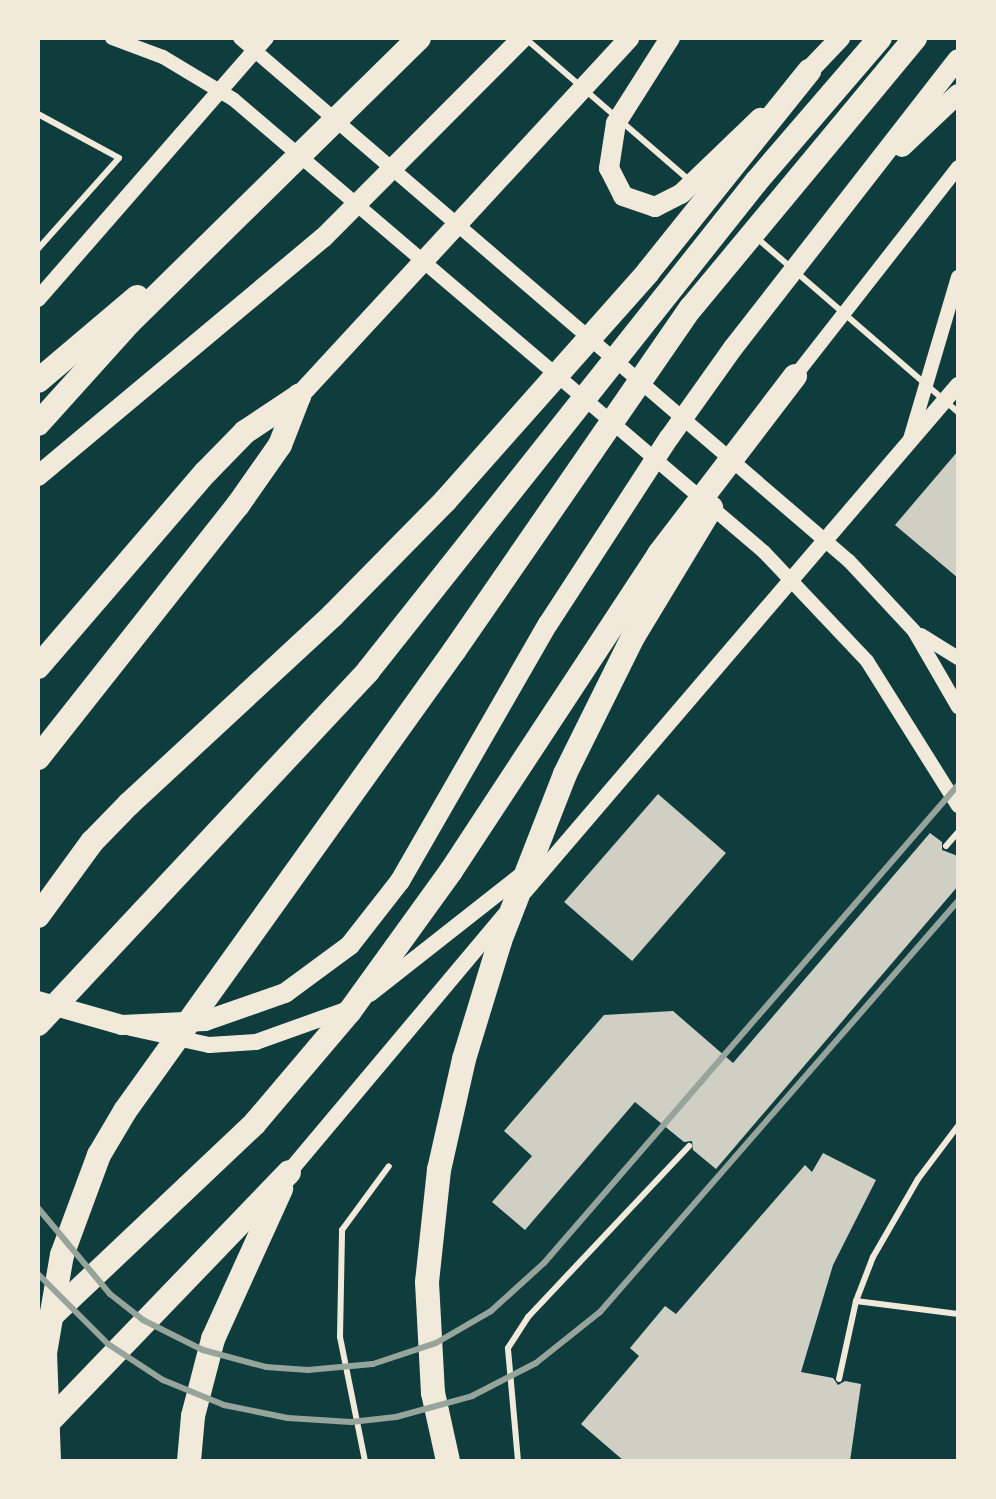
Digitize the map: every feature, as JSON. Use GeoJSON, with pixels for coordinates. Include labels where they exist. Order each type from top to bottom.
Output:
{"type":"FeatureCollection","features":[{"type":"Feature","properties":{"kind":"highway"},"geometry":{"type":"LineString","coordinates":[[38,424],[258,195],[419,38]]}},
{"type":"Feature","properties":{"kind":"highway"},"geometry":{"type":"LineString","coordinates":[[38,1024],[368,671],[669,290],[880,38]]}},
{"type":"Feature","properties":{"kind":"highway"},"geometry":{"type":"LineString","coordinates":[[49,1461],[44,1401],[51,1305],[62,1255],[99,1155],[147,1078],[691,308],[915,38]]}},
{"type":"Feature","properties":{"kind":"highway"},"geometry":{"type":"LineString","coordinates":[[38,916],[92,842],[370,578],[503,436],[648,272],[809,71]]}},
{"type":"Feature","properties":{"kind":"highway"},"geometry":{"type":"LineString","coordinates":[[38,381],[258,195]]}},
{"type":"Feature","properties":{"kind":"highway"},"geometry":{"type":"LineString","coordinates":[[38,1329],[255,1123],[350,1011],[451,871],[659,554],[795,376]]}},
{"type":"Feature","properties":{"kind":"highway"},"geometry":{"type":"LineString","coordinates":[[448,1461],[428,1338],[431,1227],[450,1115],[495,953],[559,787],[599,701],[669,574],[795,376]]}},
{"type":"Feature","properties":{"kind":"highway"},"geometry":{"type":"LineString","coordinates":[[38,667],[206,472],[245,432],[299,396]]}},
{"type":"Feature","properties":{"kind":"highway"},"geometry":{"type":"LineString","coordinates":[[38,758],[238,505],[280,445],[299,396]]}},
{"type":"Feature","properties":{"kind":"highway"},"geometry":{"type":"LineString","coordinates":[[38,1433],[289,1172]]}},
{"type":"Feature","properties":{"kind":"highway"},"geometry":{"type":"LineString","coordinates":[[189,1461],[193,1416],[213,1339],[289,1172]]}},
{"type":"Feature","properties":{"kind":"main road"},"geometry":{"type":"LineString","coordinates":[[38,299],[266,38]]}},
{"type":"Feature","properties":{"kind":"main road"},"geometry":{"type":"LineString","coordinates":[[38,476],[323,238],[524,38]]}},
{"type":"Feature","properties":{"kind":"main road"},"geometry":{"type":"LineString","coordinates":[[299,396],[629,38]]}},
{"type":"Feature","properties":{"kind":"main road"},"geometry":{"type":"LineString","coordinates":[[670,38],[616,123],[610,147],[613,185],[637,204],[655,207],[681,194],[840,38]]}},
{"type":"Feature","properties":{"kind":"main road"},"geometry":{"type":"LineString","coordinates":[[122,1025],[165,1026],[246,1010],[320,971],[369,924],[400,881],[548,624],[669,438],[958,59]]}},
{"type":"Feature","properties":{"kind":"main road"},"geometry":{"type":"LineString","coordinates":[[859,188],[958,94]]}},
{"type":"Feature","properties":{"kind":"main road"},"geometry":{"type":"LineString","coordinates":[[289,1172],[958,385]]}},
{"type":"Feature","properties":{"kind":"main road"},"geometry":{"type":"LineString","coordinates":[[38,1001],[209,1045],[256,1042],[317,1023],[354,1006],[570,838]]}},
{"type":"Feature","properties":{"kind":"street"},"geometry":{"type":"LineString","coordinates":[[112,38],[194,73],[252,115],[764,552],[867,661],[958,806]]}},
{"type":"Feature","properties":{"kind":"street"},"geometry":{"type":"LineString","coordinates":[[240,38],[849,561],[914,631],[958,707]]}},
{"type":"Feature","properties":{"kind":"street"},"geometry":{"type":"LineString","coordinates":[[795,376],[958,167]]}},
{"type":"Feature","properties":{"kind":"street"},"geometry":{"type":"LineString","coordinates":[[910,439],[958,277]]}},
{"type":"Feature","properties":{"kind":"street"},"geometry":{"type":"LineString","coordinates":[[914,631],[958,658]]}},
{"type":"Feature","properties":{"kind":"lane"},"geometry":{"type":"LineString","coordinates":[[524,38],[958,412]]}},
{"type":"Feature","properties":{"kind":"lane"},"geometry":{"type":"LineString","coordinates":[[38,114],[119,158],[38,249]]}},
{"type":"Feature","properties":{"kind":"lane"},"geometry":{"type":"LineString","coordinates":[[946,846],[958,832]]}},
{"type":"Feature","properties":{"kind":"lane"},"geometry":{"type":"LineString","coordinates":[[839,1379],[856,1301],[894,1217],[958,1126]]}},
{"type":"Feature","properties":{"kind":"lane"},"geometry":{"type":"LineString","coordinates":[[518,1461],[508,1348],[528,1317],[689,1146]]}},
{"type":"Feature","properties":{"kind":"lane"},"geometry":{"type":"LineString","coordinates":[[365,1461],[340,1337],[342,1230],[389,1166]]}},
{"type":"Feature","properties":{"kind":"lane"},"geometry":{"type":"LineString","coordinates":[[856,1301],[958,1314]]}},
{"type":"Feature","properties":{"kind":"building"},"geometry":{"type":"Polygon","coordinates":[[[958,451],[958,578],[895,525],[958,451]]]}},
{"type":"Feature","properties":{"kind":"building"},"geometry":{"type":"Polygon","coordinates":[[[658,794],[726,853],[632,961],[564,902],[658,794]]]}},
{"type":"Feature","properties":{"kind":"building"},"geometry":{"type":"Polygon","coordinates":[[[930,833],[942,842],[942,850],[958,856],[958,886],[716,1169],[693,1150],[692,1141],[684,1142],[635,1102],[525,1230],[492,1202],[532,1156],[504,1131],[604,1015],[673,1011],[733,1063],[930,833]]]}},
{"type":"Feature","properties":{"kind":"building"},"geometry":{"type":"Polygon","coordinates":[[[823,1153],[876,1180],[833,1265],[801,1372],[833,1378],[838,1385],[845,1381],[861,1384],[850,1461],[624,1461],[581,1424],[639,1356],[630,1348],[665,1306],[676,1314],[805,1165],[812,1172],[823,1153]]]}},
{"type":"Feature","properties":{"kind":"railway"},"geometry":{"type":"LineString","coordinates":[[38,1208],[110,1294],[143,1320],[203,1350],[266,1367],[308,1370],[373,1364],[436,1343],[491,1311],[544,1263],[958,785]]}},
{"type":"Feature","properties":{"kind":"railway"},"geometry":{"type":"LineString","coordinates":[[38,1274],[108,1344],[163,1380],[224,1405],[288,1418],[351,1422],[396,1417],[472,1396],[536,1363],[600,1312],[958,901]]}}]}
